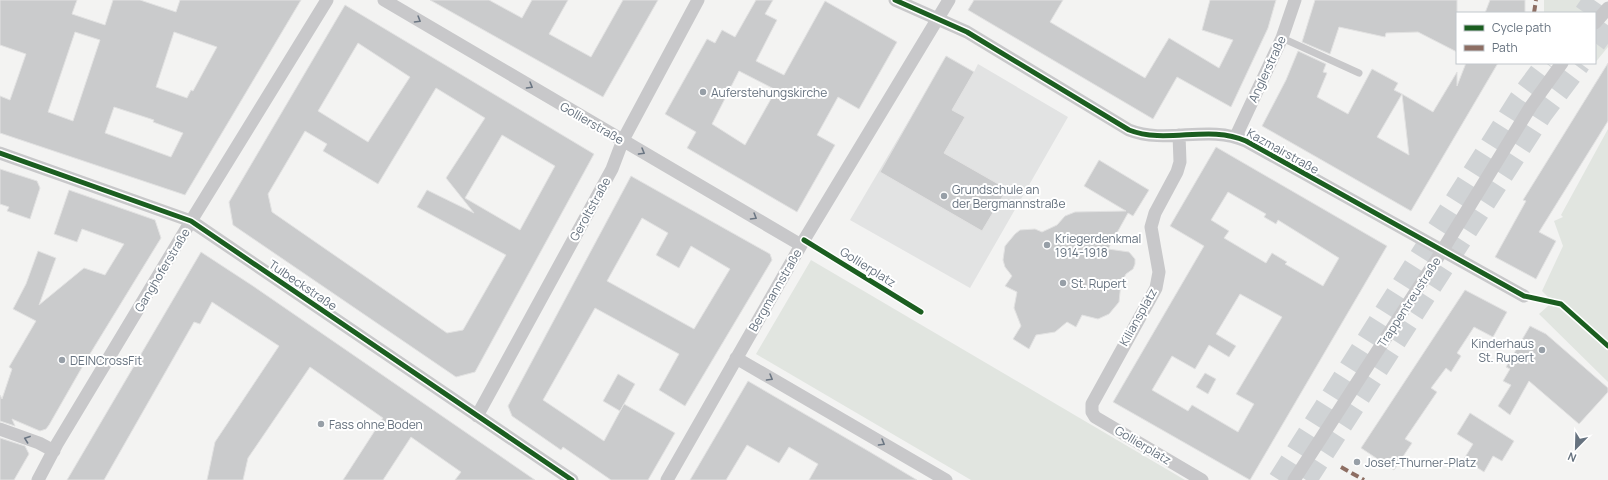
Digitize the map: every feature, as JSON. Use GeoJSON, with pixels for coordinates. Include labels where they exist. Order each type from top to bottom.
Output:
{"type":"FeatureCollection","features":[{"type":"Feature","properties":{"kind":"street","name":"Ganghoferstraße"},"geometry":{"type":"LineString","coordinates":[[38,480],[191,221],[327,0]]}},
{"type":"Feature","properties":{"kind":"street","name":"Gollierstraße"},"geometry":{"type":"LineString","coordinates":[[384,0],[802,243]]}},
{"type":"Feature","properties":{"kind":"street","name":"Geroltstraße"},"geometry":{"type":"LineString","coordinates":[[477,416],[612,169],[623,140],[698,0]]}},
{"type":"Feature","properties":{"kind":"street","name":"Kazmairstraße"},"geometry":{"type":"LineString","coordinates":[[895,0],[967,32],[1129,130],[1155,136],[1219,133],[1236,136],[1524,296]]}},
{"type":"Feature","properties":{"kind":"street","name":"Bergmannstraße"},"geometry":{"type":"LineString","coordinates":[[667,480],[802,243],[949,0]]}},
{"type":"Feature","properties":{"kind":"street","name":"Anglerstraße"},"geometry":{"type":"LineString","coordinates":[[1236,136],[1282,38],[1295,0]]}},
{"type":"Feature","properties":{"kind":"street"},"geometry":{"type":"LineString","coordinates":[[1596,22],[1608,8]]}},
{"type":"Feature","properties":{"kind":"street","name":"Trappentreustraße"},"geometry":{"type":"LineString","coordinates":[[1294,480],[1442,251],[1531,106],[1561,64]]}},
{"type":"Feature","properties":{"kind":"street","name":"Kiliansplatz"},"geometry":{"type":"LineString","coordinates":[[1092,404],[1156,288],[1159,272],[1151,227],[1155,213],[1177,172],[1180,162],[1179,135]]}},
{"type":"Feature","properties":{"kind":"street","name":"Tulbeckstraße"},"geometry":{"type":"LineString","coordinates":[[0,153],[191,221],[572,480]]}},
{"type":"Feature","properties":{"kind":"street"},"geometry":{"type":"LineString","coordinates":[[736,358],[946,480]]}},
{"type":"Feature","properties":{"kind":"street","name":"Gollierplatz"},"geometry":{"type":"LineString","coordinates":[[1092,404],[1092,412],[1095,417],[1202,480]]}},
{"type":"Feature","properties":{"kind":"street"},"geometry":{"type":"LineString","coordinates":[[0,429],[39,443],[54,451]]}},
{"type":"Feature","properties":{"kind":"lane"},"geometry":{"type":"LineString","coordinates":[[1282,38],[1359,73]]}},
{"type":"Feature","properties":{"kind":"lane","name":"Gollierplatz"},"geometry":{"type":"LineString","coordinates":[[802,243],[921,312]]}},
{"type":"Feature","properties":{"kind":"shaded area"},"geometry":{"type":"Polygon","coordinates":[[[1544,0],[1594,0],[1583,12],[1544,12],[1544,0]]]}},
{"type":"Feature","properties":{"kind":"shaded area"},"geometry":{"type":"Polygon","coordinates":[[[1608,29],[1608,47],[1596,62],[1596,45],[1608,29]]]}},
{"type":"Feature","properties":{"kind":"shaded area","name":"Grundschule an der Bergmannstraße"},"geometry":{"type":"Polygon","coordinates":[[[947,56],[974,72],[978,64],[1068,117],[970,288],[850,220],[947,56]]]}},
{"type":"Feature","properties":{"kind":"shaded area"},"geometry":{"type":"Polygon","coordinates":[[[1608,129],[1608,382],[1539,314],[1548,306],[1550,299],[1542,291],[1563,246],[1554,221],[1563,217],[1561,215],[1608,129]]]}},
{"type":"Feature","properties":{"kind":"shaded area"},"geometry":{"type":"Polygon","coordinates":[[[811,260],[1185,480],[971,480],[756,354],[811,260]]]}},
{"type":"Feature","properties":{"kind":"building"},"geometry":{"type":"Polygon","coordinates":[[[0,0],[77,0],[72,14],[105,25],[113,0],[140,0],[176,12],[180,0],[301,0],[185,195],[0,133],[0,96],[10,100],[26,54],[0,45],[0,0]],[[75,32],[48,112],[73,121],[100,40],[75,32]],[[174,32],[156,87],[187,98],[191,90],[193,91],[217,47],[174,32]],[[114,107],[105,133],[171,157],[183,133],[153,122],[154,120],[114,107]]]}},
{"type":"Feature","properties":{"kind":"building"},"geometry":{"type":"Polygon","coordinates":[[[430,0],[489,0],[522,18],[532,0],[568,0],[549,34],[591,57],[623,0],[658,0],[603,97],[430,0]]]}},
{"type":"Feature","properties":{"kind":"building"},"geometry":{"type":"Polygon","coordinates":[[[756,0],[773,0],[765,14],[777,20],[756,61],[784,75],[825,1],[897,42],[859,109],[838,97],[817,135],[835,145],[797,212],[687,148],[696,132],[665,114],[707,39],[715,43],[722,30],[735,37],[756,0]],[[739,71],[712,124],[745,145],[776,90],[739,71]]]}},
{"type":"Feature","properties":{"kind":"building"},"geometry":{"type":"Polygon","coordinates":[[[974,0],[1063,0],[1050,22],[1145,78],[1169,38],[1219,68],[1233,40],[1202,30],[1210,0],[1276,0],[1268,28],[1231,107],[1177,77],[1153,119],[968,10],[974,0]]]}},
{"type":"Feature","properties":{"kind":"building"},"geometry":{"type":"Polygon","coordinates":[[[1315,0],[1457,0],[1456,51],[1418,32],[1386,33],[1385,37],[1339,27],[1330,54],[1302,42],[1315,0]]]}},
{"type":"Feature","properties":{"kind":"building"},"geometry":{"type":"Polygon","coordinates":[[[1490,0],[1525,0],[1525,12],[1485,12],[1490,0]]]}},
{"type":"Feature","properties":{"kind":"building"},"geometry":{"type":"Polygon","coordinates":[[[345,5],[594,154],[475,372],[456,377],[233,225],[229,202],[345,5]],[[358,43],[318,111],[368,142],[410,77],[358,43]],[[436,88],[378,184],[323,151],[327,144],[305,131],[268,194],[272,212],[447,333],[463,330],[506,255],[417,207],[427,190],[474,213],[446,178],[485,118],[436,88]],[[502,135],[465,198],[520,230],[555,166],[502,135]]]}},
{"type":"Feature","properties":{"kind":"building"},"geometry":{"type":"Polygon","coordinates":[[[1298,51],[1326,64],[1323,72],[1327,73],[1317,97],[1348,114],[1372,69],[1398,83],[1394,90],[1402,94],[1433,112],[1457,72],[1457,86],[1466,64],[1497,64],[1411,211],[1262,126],[1286,80],[1298,51]],[[1402,94],[1377,137],[1409,155],[1402,94]]]}},
{"type":"Feature","properties":{"kind":"building"},"geometry":{"type":"Polygon","coordinates":[[[946,56],[974,72],[952,110],[965,117],[944,153],[1007,189],[982,231],[880,172],[946,56]]]}},
{"type":"Feature","properties":{"kind":"building"},"geometry":{"type":"Polygon","coordinates":[[[1608,63],[1608,121],[1539,232],[1556,241],[1536,279],[1495,257],[1526,201],[1523,200],[1608,63]]]}},
{"type":"Feature","properties":{"kind":"building"},"geometry":{"type":"Polygon","coordinates":[[[1216,147],[1387,246],[1250,480],[1113,402],[1204,246],[1170,226],[1216,147]],[[1228,192],[1211,220],[1229,231],[1224,238],[1266,263],[1272,253],[1287,262],[1285,264],[1323,286],[1339,258],[1278,220],[1276,224],[1264,217],[1266,214],[1228,192]],[[1240,294],[1216,334],[1236,346],[1229,357],[1209,345],[1195,369],[1172,356],[1152,390],[1188,411],[1192,405],[1238,432],[1254,404],[1236,394],[1282,317],[1240,294]]]}},
{"type":"Feature","properties":{"kind":"building","name":"St. Rupert"},"geometry":{"type":"Polygon","coordinates":[[[1099,160],[1149,190],[1133,216],[1128,213],[1108,249],[1129,252],[1135,259],[1135,264],[1133,269],[1126,274],[1121,283],[1119,302],[1109,314],[1098,319],[1082,315],[1076,327],[1067,322],[1055,332],[1036,335],[1029,349],[1013,339],[1021,326],[1014,308],[1017,292],[1005,286],[1012,276],[1005,267],[1003,260],[1005,246],[1020,230],[1035,229],[1042,232],[1057,225],[1065,216],[1075,212],[1126,211],[1084,186],[1099,160]]]}},
{"type":"Feature","properties":{"kind":"building"},"geometry":{"type":"Polygon","coordinates":[[[0,169],[37,181],[40,188],[30,219],[7,211],[9,207],[0,204],[0,169]]]}},
{"type":"Feature","properties":{"kind":"building"},"geometry":{"type":"Polygon","coordinates":[[[631,176],[770,254],[772,260],[685,406],[659,390],[679,354],[595,308],[543,400],[604,441],[624,404],[675,433],[648,480],[611,480],[563,447],[561,450],[512,416],[508,406],[631,176]],[[642,218],[607,281],[694,329],[730,269],[691,246],[679,268],[656,255],[668,233],[642,218]]]}},
{"type":"Feature","properties":{"kind":"building"},"geometry":{"type":"Polygon","coordinates":[[[69,190],[155,220],[161,238],[85,362],[49,425],[46,429],[40,431],[12,419],[15,426],[0,421],[0,395],[2,399],[12,369],[9,367],[36,321],[13,309],[26,284],[38,251],[56,258],[39,305],[84,268],[105,275],[124,244],[82,229],[77,242],[54,234],[69,190]]]}},
{"type":"Feature","properties":{"kind":"building"},"geometry":{"type":"Polygon","coordinates":[[[201,252],[253,286],[535,480],[455,480],[461,472],[411,437],[383,480],[343,480],[383,418],[310,367],[248,458],[243,480],[207,480],[215,442],[279,346],[212,302],[200,324],[194,322],[104,480],[67,480],[201,252]]]}},
{"type":"Feature","properties":{"kind":"building"},"geometry":{"type":"Polygon","coordinates":[[[1465,290],[1507,312],[1493,337],[1474,327],[1457,353],[1461,356],[1451,372],[1446,368],[1431,388],[1437,392],[1405,439],[1412,443],[1394,470],[1361,448],[1465,290]]]}},
{"type":"Feature","properties":{"kind":"building"},"geometry":{"type":"Polygon","coordinates":[[[1530,326],[1546,334],[1608,388],[1608,392],[1579,424],[1529,381],[1510,415],[1498,406],[1511,385],[1503,381],[1510,369],[1506,367],[1530,326]]]}},
{"type":"Feature","properties":{"kind":"building"},"geometry":{"type":"Polygon","coordinates":[[[1205,373],[1216,379],[1208,394],[1196,387],[1205,373]]]}},
{"type":"Feature","properties":{"kind":"building"},"geometry":{"type":"Polygon","coordinates":[[[618,374],[635,384],[620,411],[603,401],[618,374]]]}},
{"type":"Feature","properties":{"kind":"building"},"geometry":{"type":"Polygon","coordinates":[[[748,381],[917,480],[809,480],[818,464],[789,447],[779,463],[747,445],[726,480],[690,480],[748,381]]]}},
{"type":"Feature","properties":{"kind":"building"},"geometry":{"type":"Polygon","coordinates":[[[1470,413],[1514,441],[1502,461],[1493,456],[1484,472],[1464,459],[1473,444],[1457,434],[1470,413]]]}},
{"type":"Feature","properties":{"kind":"building"},"geometry":{"type":"Polygon","coordinates":[[[0,438],[25,446],[29,454],[14,480],[0,480],[0,438]]]}},
{"type":"Feature","properties":{"kind":"tunnel"},"geometry":{"type":"LineString","coordinates":[[1586,12],[1594,0]]}},
{"type":"Feature","properties":{"kind":"tunnel"},"geometry":{"type":"LineString","coordinates":[[1596,42],[1608,25]]}},
{"type":"Feature","properties":{"kind":"tunnel"},"geometry":{"type":"LineString","coordinates":[[1279,480],[1520,99],[1546,64]]}},
{"type":"Feature","properties":{"kind":"tunnel"},"geometry":{"type":"LineString","coordinates":[[1306,480],[1541,115],[1579,64]]}},
{"type":"Feature","properties":{"kind":"marked path"},"geometry":{"type":"LineString","coordinates":[[1534,12],[1536,0]]}},
{"type":"Feature","properties":{"kind":"marked path"},"geometry":{"type":"LineString","coordinates":[[1341,467],[1364,480]]}},
{"type":"Feature","properties":{"kind":"cycle path"},"geometry":{"type":"LineString","coordinates":[[895,0],[967,32],[1129,130],[1158,136],[1217,134],[1232,136],[1246,141],[1524,296],[1561,304],[1608,346]]}},
{"type":"Feature","properties":{"kind":"cycle path"},"geometry":{"type":"LineString","coordinates":[[0,153],[191,221],[572,480]]}},
{"type":"Feature","properties":{"kind":"cycle path"},"geometry":{"type":"LineString","coordinates":[[804,240],[921,312]]}},
{"type":"Feature","properties":{"kind":"place","name":"Auferstehungskirche"},"geometry":{"type":"Point","coordinates":[703,92]}},
{"type":"Feature","properties":{"kind":"place","name":"Grundschule an der Bergmannstraße"},"geometry":{"type":"Point","coordinates":[944,196]}},
{"type":"Feature","properties":{"kind":"place","name":"Kriegerdenkmal 1914-1918"},"geometry":{"type":"Point","coordinates":[1047,245]}},
{"type":"Feature","properties":{"kind":"place","name":"St. Rupert"},"geometry":{"type":"Point","coordinates":[1063,283]}},
{"type":"Feature","properties":{"kind":"place","name":"Kinderhaus St. Rupert"},"geometry":{"type":"Point","coordinates":[1542,350]}},
{"type":"Feature","properties":{"kind":"place","name":"DEINCrossFit"},"geometry":{"type":"Point","coordinates":[62,360]}},
{"type":"Feature","properties":{"kind":"place","name":"Fass ohne Boden"},"geometry":{"type":"Point","coordinates":[321,424]}},
{"type":"Feature","properties":{"kind":"place","name":"Josef-Thurner-Platz"},"geometry":{"type":"Point","coordinates":[1357,462]}}]}
